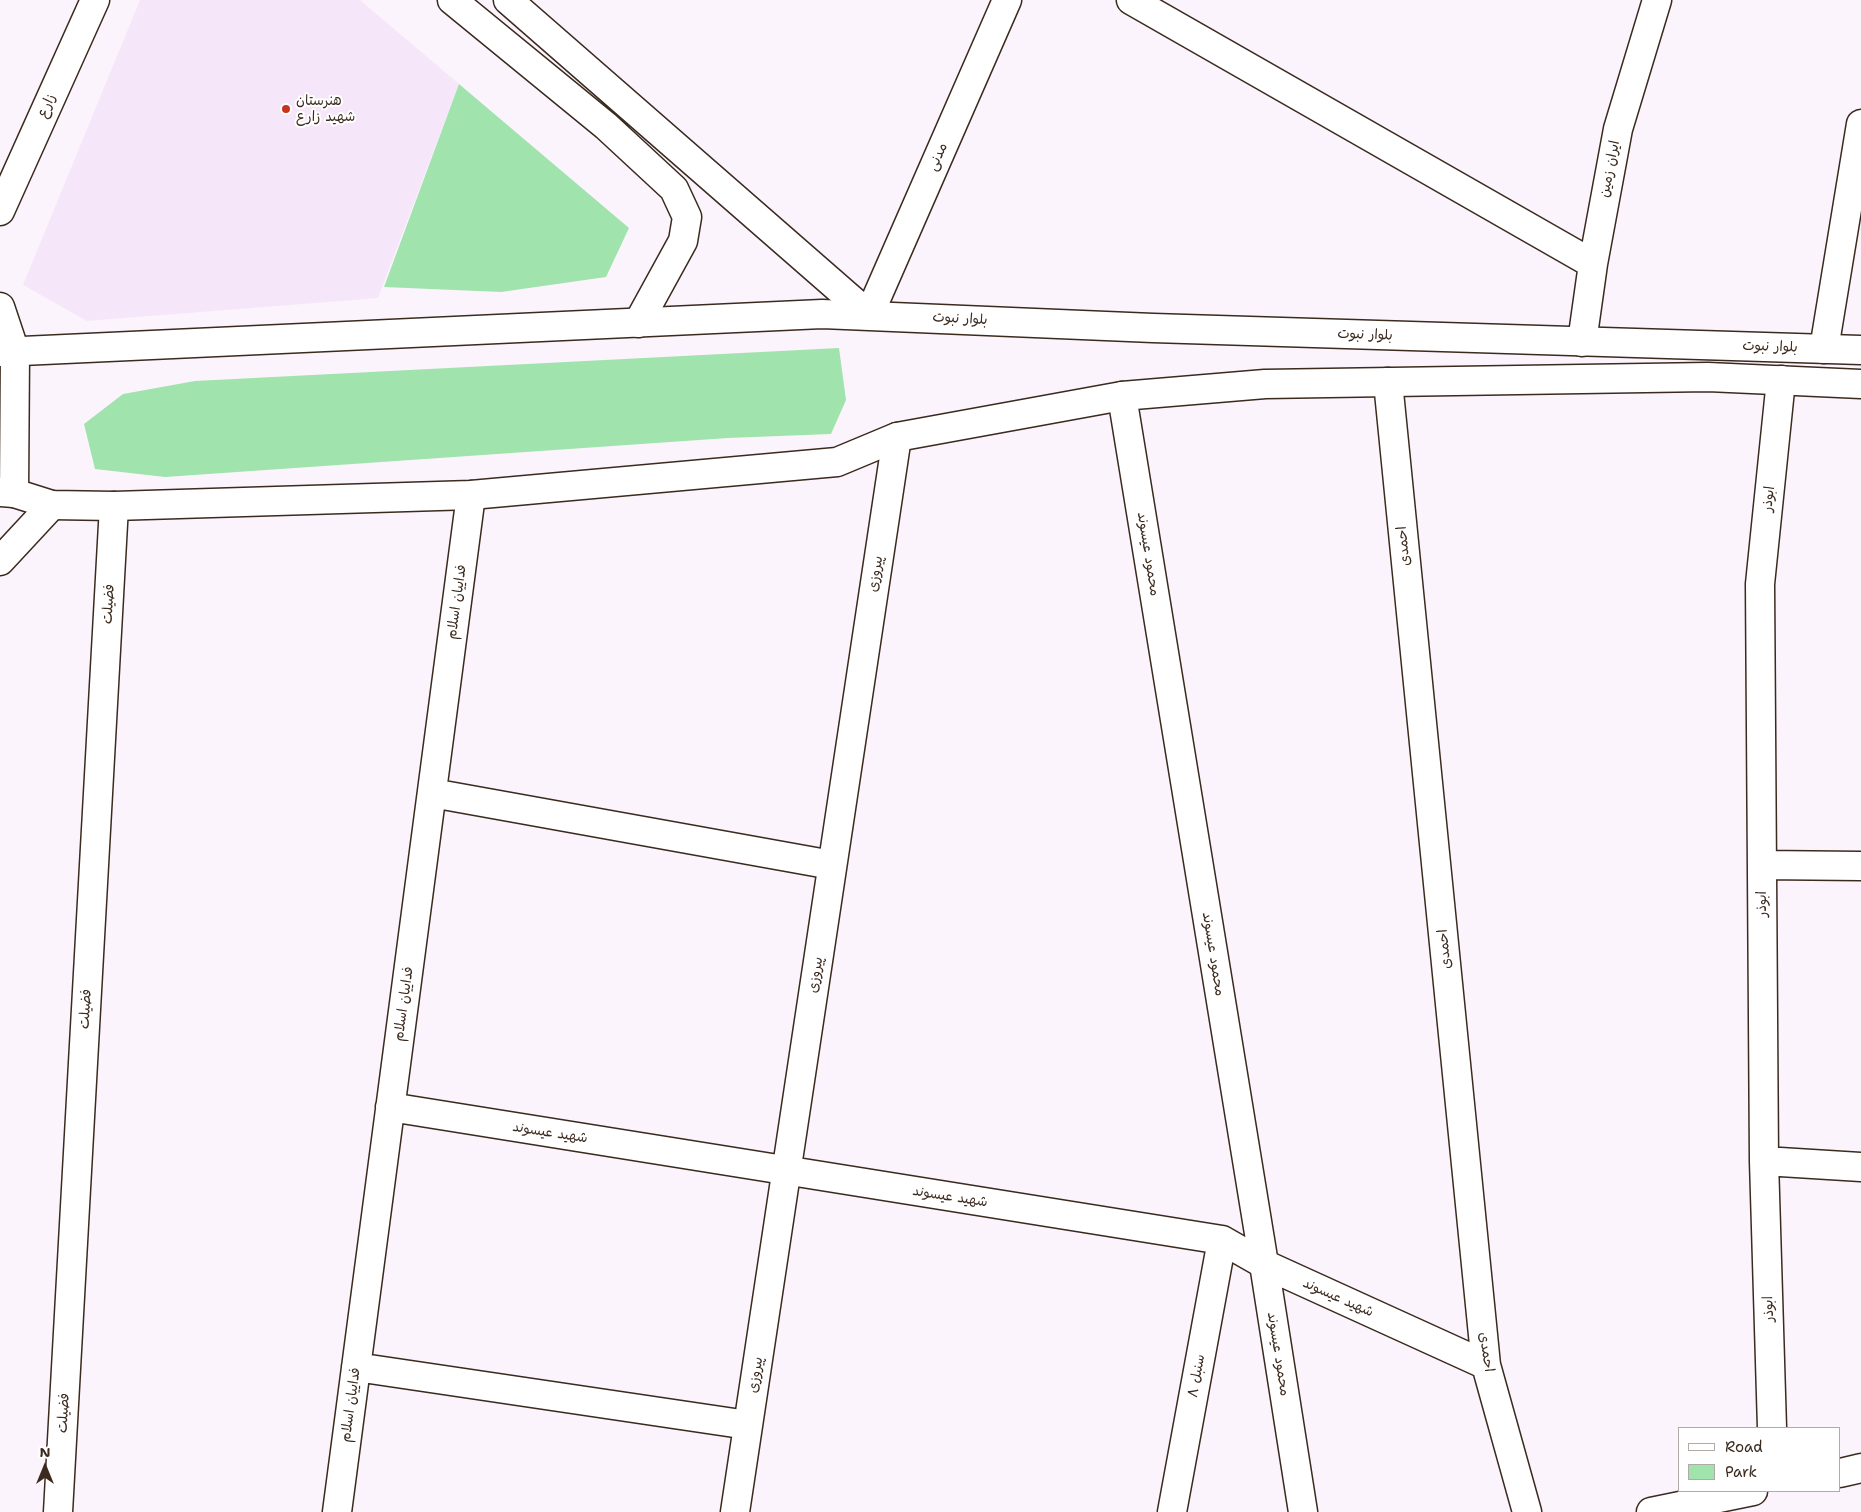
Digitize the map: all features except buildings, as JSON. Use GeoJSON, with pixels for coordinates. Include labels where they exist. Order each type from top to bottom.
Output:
{"type":"FeatureCollection","features":[{"type":"Feature","properties":{"kind":"street","name":"زارع"},"geometry":{"type":"LineString","coordinates":[[0,211],[95,0]]}},
{"type":"Feature","properties":{"kind":"street"},"geometry":{"type":"LineString","coordinates":[[452,0],[606,126],[674,190],[687,217],[683,240],[638,323]]}},
{"type":"Feature","properties":{"kind":"street"},"geometry":{"type":"LineString","coordinates":[[508,0],[869,315]]}},
{"type":"Feature","properties":{"kind":"street"},"geometry":{"type":"LineString","coordinates":[[1131,0],[1593,264]]}},
{"type":"Feature","properties":{"kind":"street","name":"ایران زمین"},"geometry":{"type":"LineString","coordinates":[[1582,342],[1593,264],[1618,129],[1657,0]]}},
{"type":"Feature","properties":{"kind":"street","name":"مدنی"},"geometry":{"type":"LineString","coordinates":[[869,315],[1002,2]]}},
{"type":"Feature","properties":{"kind":"street"},"geometry":{"type":"LineString","coordinates":[[1824,349],[1861,124]]}},
{"type":"Feature","properties":{"kind":"street"},"geometry":{"type":"LineString","coordinates":[[0,307],[7,352],[7,492],[52,505],[114,506],[471,495],[837,462],[897,437],[1122,396],[1265,384],[1708,377],[1861,384]]}},
{"type":"Feature","properties":{"kind":"street","name":"بلوار نبوت"},"geometry":{"type":"LineString","coordinates":[[7,352],[822,314],[1153,328],[1861,350]]}},
{"type":"Feature","properties":{"kind":"street","name":"ابوذر"},"geometry":{"type":"LineString","coordinates":[[1772,1427],[1764,1161],[1760,584],[1781,380]]}},
{"type":"Feature","properties":{"kind":"street","name":"احمدی"},"geometry":{"type":"LineString","coordinates":[[1388,382],[1486,1365],[1527,1512]]}},
{"type":"Feature","properties":{"kind":"street","name":"محمود عیسوند"},"geometry":{"type":"LineString","coordinates":[[1122,396],[1303,1512]]}},
{"type":"Feature","properties":{"kind":"street","name":"پیروزی"},"geometry":{"type":"LineString","coordinates":[[735,1512],[897,437]]}},
{"type":"Feature","properties":{"kind":"street","name":"فداییان اسلام"},"geometry":{"type":"LineString","coordinates":[[337,1512],[471,495]]}},
{"type":"Feature","properties":{"kind":"street"},"geometry":{"type":"LineString","coordinates":[[0,561],[52,505]]}},
{"type":"Feature","properties":{"kind":"street","name":"فضیلت"},"geometry":{"type":"LineString","coordinates":[[58,1512],[114,506]]}},
{"type":"Feature","properties":{"kind":"street"},"geometry":{"type":"LineString","coordinates":[[432,793],[832,865]]}},
{"type":"Feature","properties":{"kind":"street"},"geometry":{"type":"LineString","coordinates":[[1762,865],[1861,866]]}},
{"type":"Feature","properties":{"kind":"street","name":"شهید عیسوند"},"geometry":{"type":"LineString","coordinates":[[390,1107],[786,1172],[1222,1240],[1264,1264],[1486,1365]]}},
{"type":"Feature","properties":{"kind":"street"},"geometry":{"type":"LineString","coordinates":[[1764,1161],[1861,1168]]}},
{"type":"Feature","properties":{"kind":"street","name":"سنبل ۸"},"geometry":{"type":"LineString","coordinates":[[1172,1512],[1222,1240]]}},
{"type":"Feature","properties":{"kind":"street"},"geometry":{"type":"LineString","coordinates":[[356,1367],[748,1425]]}},
{"type":"Feature","properties":{"kind":"street"},"geometry":{"type":"LineString","coordinates":[[1841,1473],[1861,1468]]}},
{"type":"Feature","properties":{"kind":"street"},"geometry":{"type":"LineString","coordinates":[[1661,1511],[1748,1492]]}},
{"type":"Feature","properties":{"kind":"shaded area"},"geometry":{"type":"Polygon","coordinates":[[[140,0],[360,0],[459,84],[378,298],[87,321],[23,285],[140,0]]]}},
{"type":"Feature","properties":{"kind":"green space"},"geometry":{"type":"Polygon","coordinates":[[[459,84],[629,228],[606,277],[501,292],[384,287],[459,84]]]}},
{"type":"Feature","properties":{"kind":"green space"},"geometry":{"type":"Polygon","coordinates":[[[839,348],[846,400],[831,434],[728,438],[165,477],[95,469],[84,424],[123,394],[195,381],[839,348]]]}},
{"type":"Feature","properties":{"kind":"place","name":"هنرستان شهید زارع"},"geometry":{"type":"Point","coordinates":[286,109]}}]}
